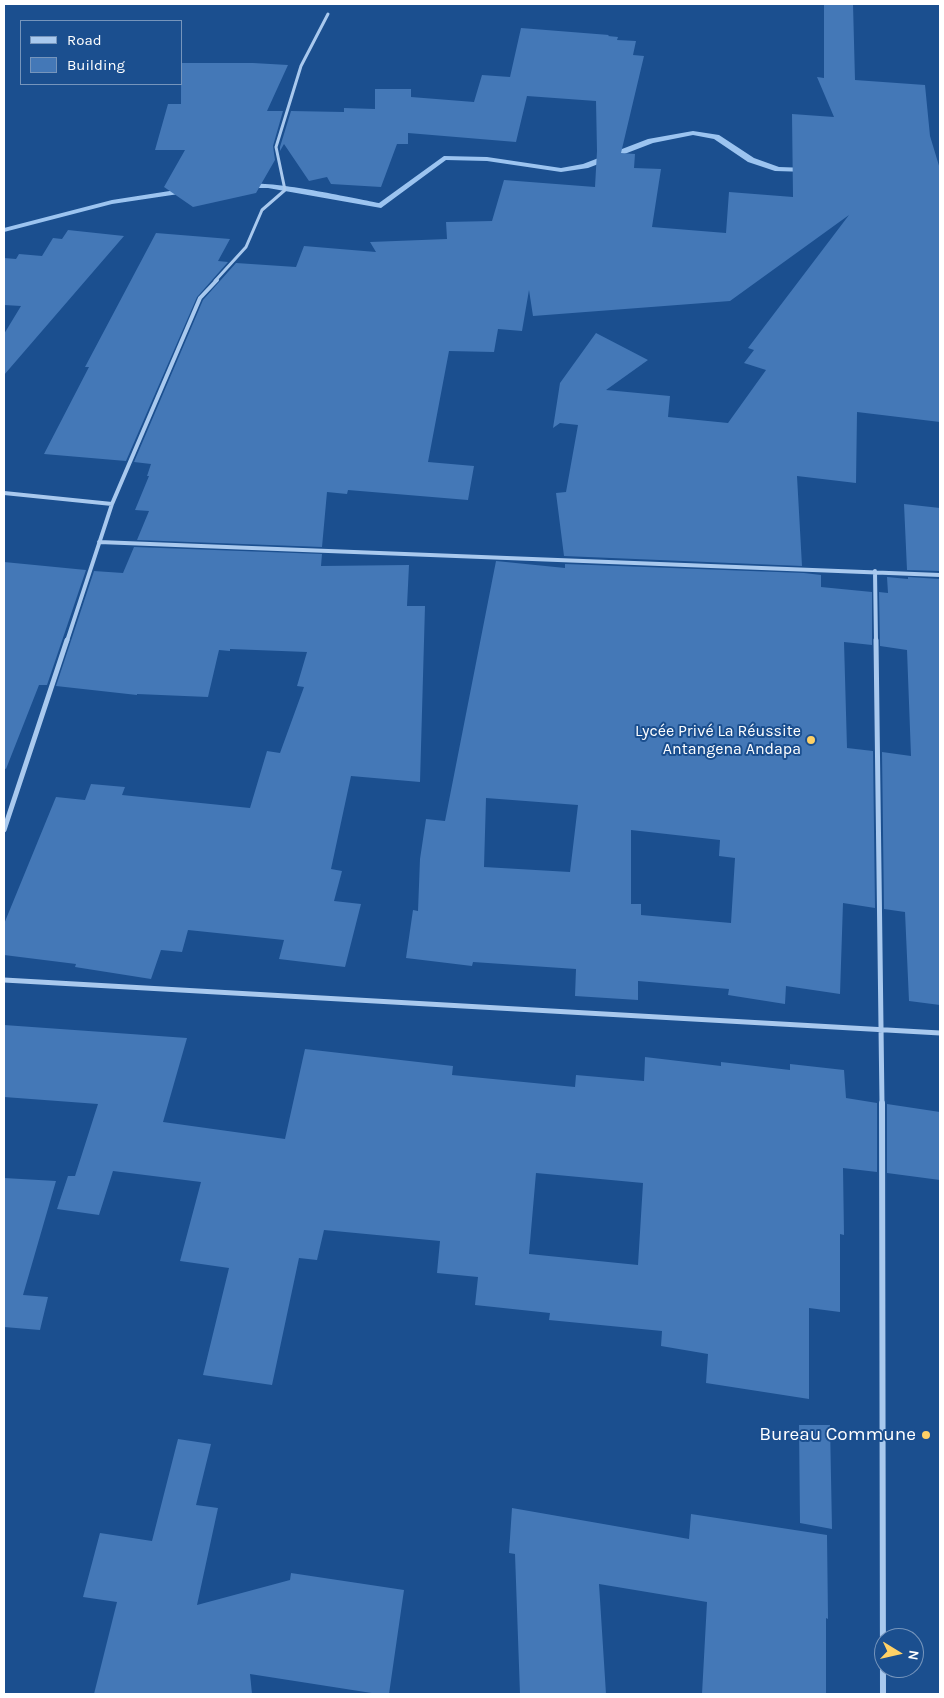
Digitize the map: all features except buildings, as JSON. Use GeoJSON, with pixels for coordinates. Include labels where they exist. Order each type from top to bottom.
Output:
{"type":"FeatureCollection","features":[{"type":"Feature","properties":{"kind":"street"},"geometry":{"type":"LineString","coordinates":[[4,830],[112,504],[200,298],[246,247],[262,210],[285,190],[276,147],[301,66],[328,14]]}},
{"type":"Feature","properties":{"kind":"street"},"geometry":{"type":"LineString","coordinates":[[4,493],[112,504]]}},
{"type":"Feature","properties":{"kind":"street"},"geometry":{"type":"LineString","coordinates":[[99,542],[940,575]]}},
{"type":"Feature","properties":{"kind":"street"},"geometry":{"type":"LineString","coordinates":[[875,571],[882,1030],[883,1694]]}},
{"type":"Feature","properties":{"kind":"street"},"geometry":{"type":"LineString","coordinates":[[4,980],[940,1033]]}},
{"type":"Feature","properties":{"kind":"waterway"},"geometry":{"type":"LineString","coordinates":[[244,186],[268,186],[381,206],[444,158],[487,159],[561,170],[585,166],[651,141],[693,133],[716,137],[751,160],[778,169],[808,170]]}},
{"type":"Feature","properties":{"kind":"waterway"},"geometry":{"type":"LineString","coordinates":[[4,230],[112,202],[189,190]]}},
{"type":"Feature","properties":{"kind":"place","name":"Lycée Privé La Réussite Antangena Andapa"},"geometry":{"type":"Point","coordinates":[811,740]}},
{"type":"Feature","properties":{"kind":"place","name":"Bureau Commune"},"geometry":{"type":"Point","coordinates":[926,1435]}}]}
